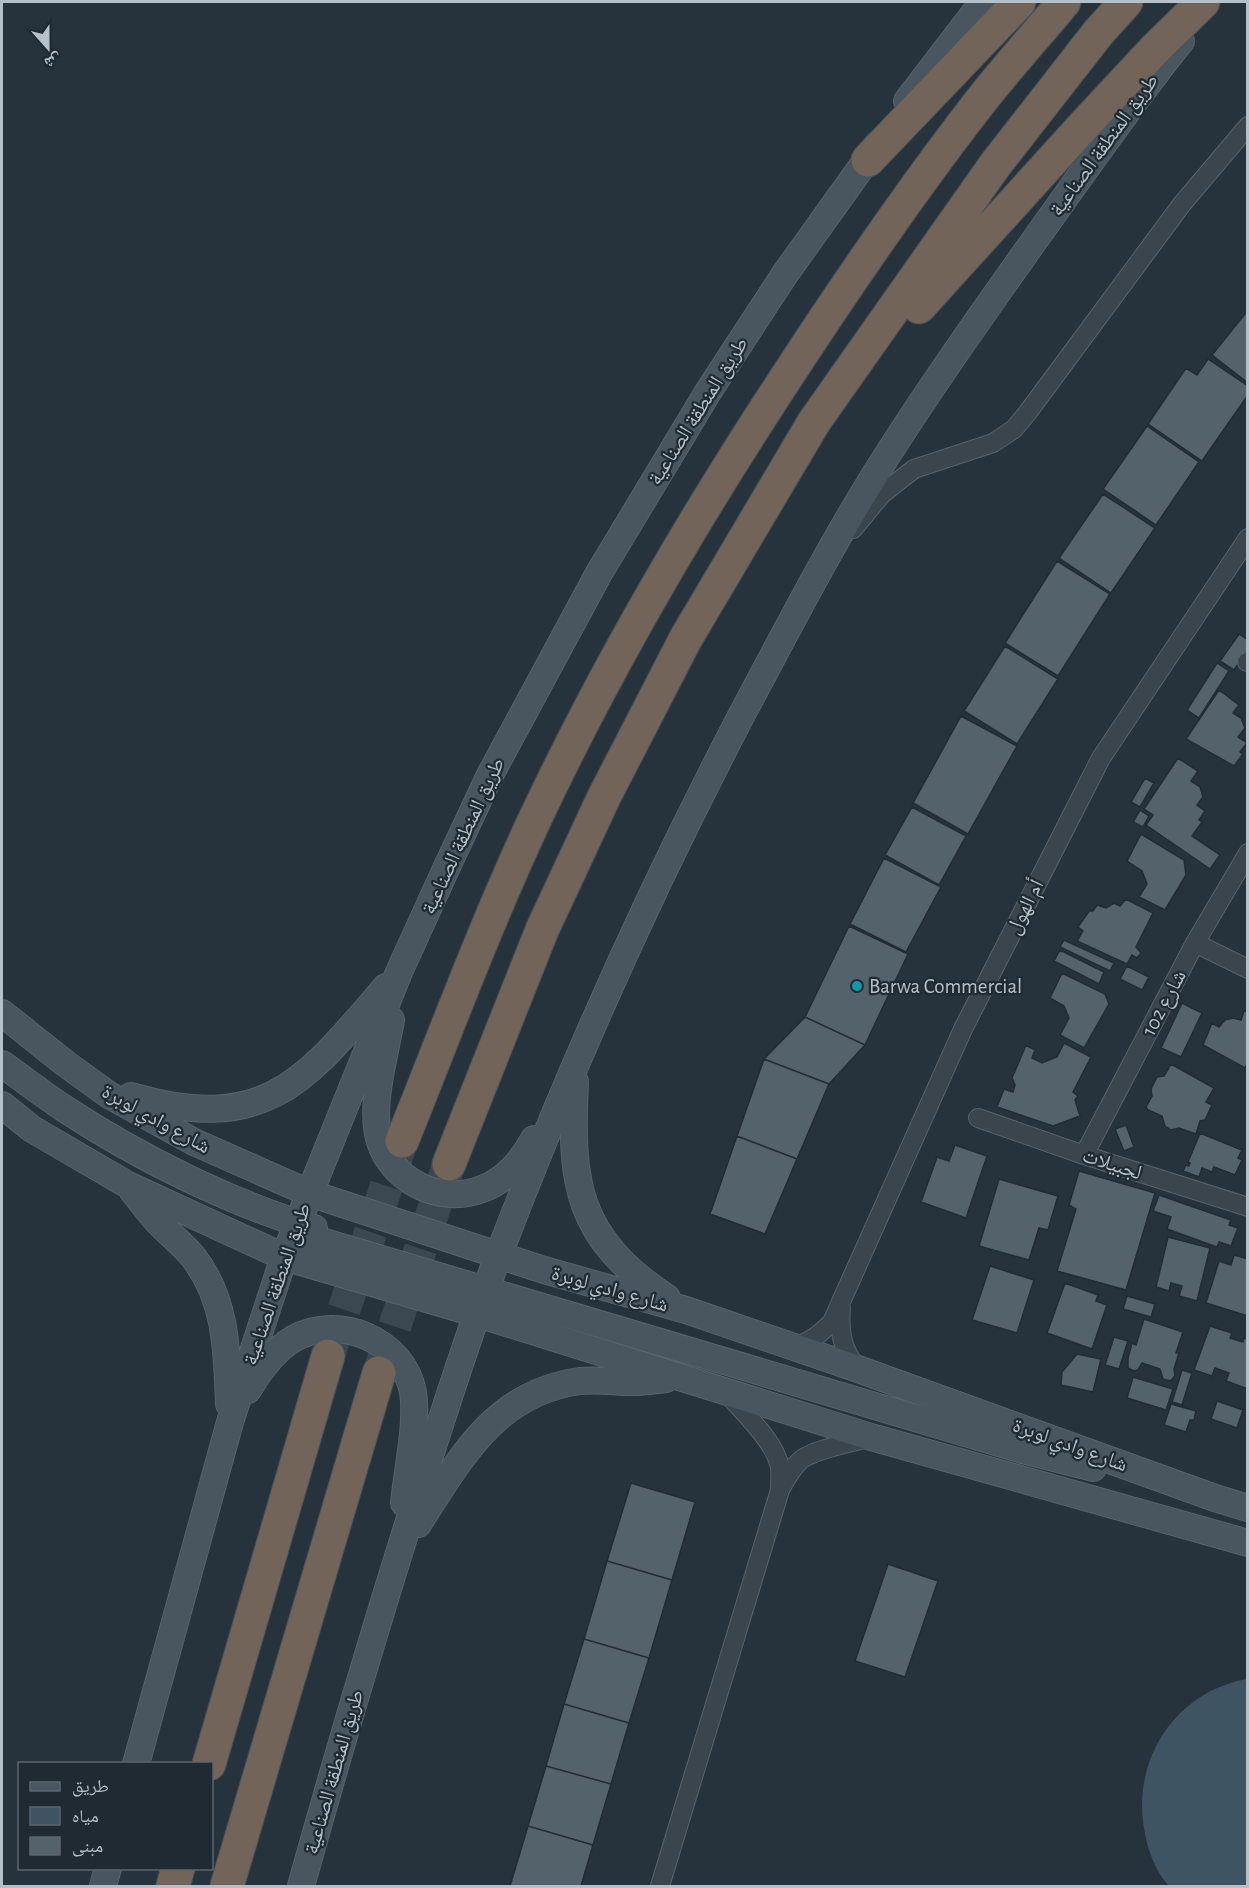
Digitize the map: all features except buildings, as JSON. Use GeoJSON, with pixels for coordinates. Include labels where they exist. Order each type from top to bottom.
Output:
{"type":"FeatureCollection","features":[{"type":"Feature","properties":{"kind":"highway"},"geometry":{"type":"LineString","coordinates":[[868,160],[1018,2]]}},
{"type":"Feature","properties":{"kind":"highway"},"geometry":{"type":"LineString","coordinates":[[402,1141],[495,911],[534,822],[585,718],[653,591],[743,443],[813,336],[916,187],[988,91],[1064,2]]}},
{"type":"Feature","properties":{"kind":"highway"},"geometry":{"type":"LineString","coordinates":[[449,1164],[542,930],[604,797],[686,638],[814,422],[995,165],[1098,33],[1126,2]]}},
{"type":"Feature","properties":{"kind":"highway"},"geometry":{"type":"LineString","coordinates":[[814,422],[879,355],[940,281],[1078,131],[1203,2]]}},
{"type":"Feature","properties":{"kind":"highway"},"geometry":{"type":"LineString","coordinates":[[210,1762],[328,1356]]}},
{"type":"Feature","properties":{"kind":"highway"},"geometry":{"type":"LineString","coordinates":[[227,1887],[379,1372]]}},
{"type":"Feature","properties":{"kind":"highway"},"geometry":{"type":"LineString","coordinates":[[173,1887],[178,1870]]}},
{"type":"Feature","properties":{"kind":"street","name":"طريق المنطقة الصناعية"},"geometry":{"type":"LineString","coordinates":[[137,1762],[230,1422],[284,1257],[399,972],[490,775],[599,573],[708,392],[778,284],[868,160],[902,108],[983,2]]}},
{"type":"Feature","properties":{"kind":"street","name":"طريق المنطقة الصناعية"},"geometry":{"type":"LineString","coordinates":[[301,1887],[399,1551],[462,1356],[498,1255],[576,1063],[658,881],[731,733],[823,563],[887,457],[968,336],[1094,157],[1213,2]]}},
{"type":"Feature","properties":{"kind":"street","name":"طريق المنطقة الصناعية"},"geometry":{"type":"LineString","coordinates":[[823,563],[882,494],[899,479],[914,469],[969,453],[993,443],[1014,429],[1182,204],[1248,126]]}},
{"type":"Feature","properties":{"kind":"street","name":"أم الهول"},"geometry":{"type":"LineString","coordinates":[[792,1347],[804,1344],[819,1335],[832,1322],[963,1029],[1101,758],[1248,538]]}},
{"type":"Feature","properties":{"kind":"street","name":"شارع 102"},"geometry":{"type":"LineString","coordinates":[[1084,1155],[1195,943],[1248,853]]}},
{"type":"Feature","properties":{"kind":"street"},"geometry":{"type":"LineString","coordinates":[[1195,943],[1248,969]]}},
{"type":"Feature","properties":{"kind":"street"},"geometry":{"type":"LineString","coordinates":[[399,972],[377,1104],[376,1127],[382,1147],[394,1169],[410,1181],[445,1194],[466,1194],[483,1189],[500,1180],[528,1151],[576,1063]]}},
{"type":"Feature","properties":{"kind":"street"},"geometry":{"type":"LineString","coordinates":[[66,1064],[131,1096],[164,1105],[196,1110],[232,1107],[263,1100],[289,1087],[324,1058],[399,972]]}},
{"type":"Feature","properties":{"kind":"street","name":"شارع وادي لوبرة"},"geometry":{"type":"LineString","coordinates":[[2,1013],[66,1064],[110,1095],[194,1142],[309,1193],[498,1255],[686,1310],[1248,1508]]}},
{"type":"Feature","properties":{"kind":"street"},"geometry":{"type":"LineString","coordinates":[[576,1063],[573,1120],[575,1164],[581,1195],[594,1229],[634,1276],[686,1310]]}},
{"type":"Feature","properties":{"kind":"street"},"geometry":{"type":"LineString","coordinates":[[2,1064],[66,1109],[113,1138],[250,1206],[297,1223],[470,1274],[484,1270],[498,1255]]}},
{"type":"Feature","properties":{"kind":"street","name":"شارع وادي لوبرة"},"geometry":{"type":"LineString","coordinates":[[2,1104],[32,1129],[128,1185],[284,1257],[478,1314],[871,1437],[1248,1543]]}},
{"type":"Feature","properties":{"kind":"street","name":"لجبيلات"},"geometry":{"type":"LineString","coordinates":[[978,1118],[1084,1155],[1248,1207]]}},
{"type":"Feature","properties":{"kind":"street"},"geometry":{"type":"LineString","coordinates":[[128,1185],[159,1223],[194,1258],[212,1288],[223,1323],[227,1348],[230,1422]]}},
{"type":"Feature","properties":{"kind":"street"},"geometry":{"type":"LineString","coordinates":[[284,1257],[294,1244],[315,1240],[1026,1451],[1215,1498]]}},
{"type":"Feature","properties":{"kind":"street","name":"أم الهول"},"geometry":{"type":"LineString","coordinates":[[843,1298],[839,1325],[842,1342],[849,1359],[858,1369]]}},
{"type":"Feature","properties":{"kind":"street"},"geometry":{"type":"LineString","coordinates":[[230,1422],[261,1370],[279,1350],[294,1339],[329,1328],[362,1334],[379,1343],[394,1355],[407,1375],[412,1392],[413,1422],[399,1551]]}},
{"type":"Feature","properties":{"kind":"street"},"geometry":{"type":"LineString","coordinates":[[399,1551],[467,1452],[506,1410],[529,1395],[580,1381],[634,1382],[681,1378]]}},
{"type":"Feature","properties":{"kind":"street"},"geometry":{"type":"LineString","coordinates":[[727,1393],[764,1434],[774,1450],[780,1467],[780,1490]]}},
{"type":"Feature","properties":{"kind":"street"},"geometry":{"type":"LineString","coordinates":[[660,1887],[780,1490],[790,1472],[802,1459],[820,1451],[871,1437]]}},
{"type":"Feature","properties":{"kind":"street"},"geometry":{"type":"LineString","coordinates":[[1196,1530],[1248,1550]]}},
{"type":"Feature","properties":{"kind":"street"},"geometry":{"type":"LineString","coordinates":[[103,1887],[108,1870]]}},
{"type":"Feature","properties":{"kind":"water"},"geometry":{"type":"Polygon","coordinates":[[[1247,1679],[1247,1886],[1169,1886],[1152,1859],[1144,1828],[1142,1802],[1145,1777],[1153,1753],[1165,1732],[1180,1713],[1200,1697],[1222,1686],[1247,1679]]]}},
{"type":"Feature","properties":{"kind":"tunnel"},"geometry":{"type":"LineString","coordinates":[[328,1356],[402,1141]]}},
{"type":"Feature","properties":{"kind":"tunnel"},"geometry":{"type":"LineString","coordinates":[[379,1373],[449,1164]]}},
{"type":"Feature","properties":{"kind":"place","name":"Barwa Commercial"},"geometry":{"type":"Point","coordinates":[857,986]}}]}
